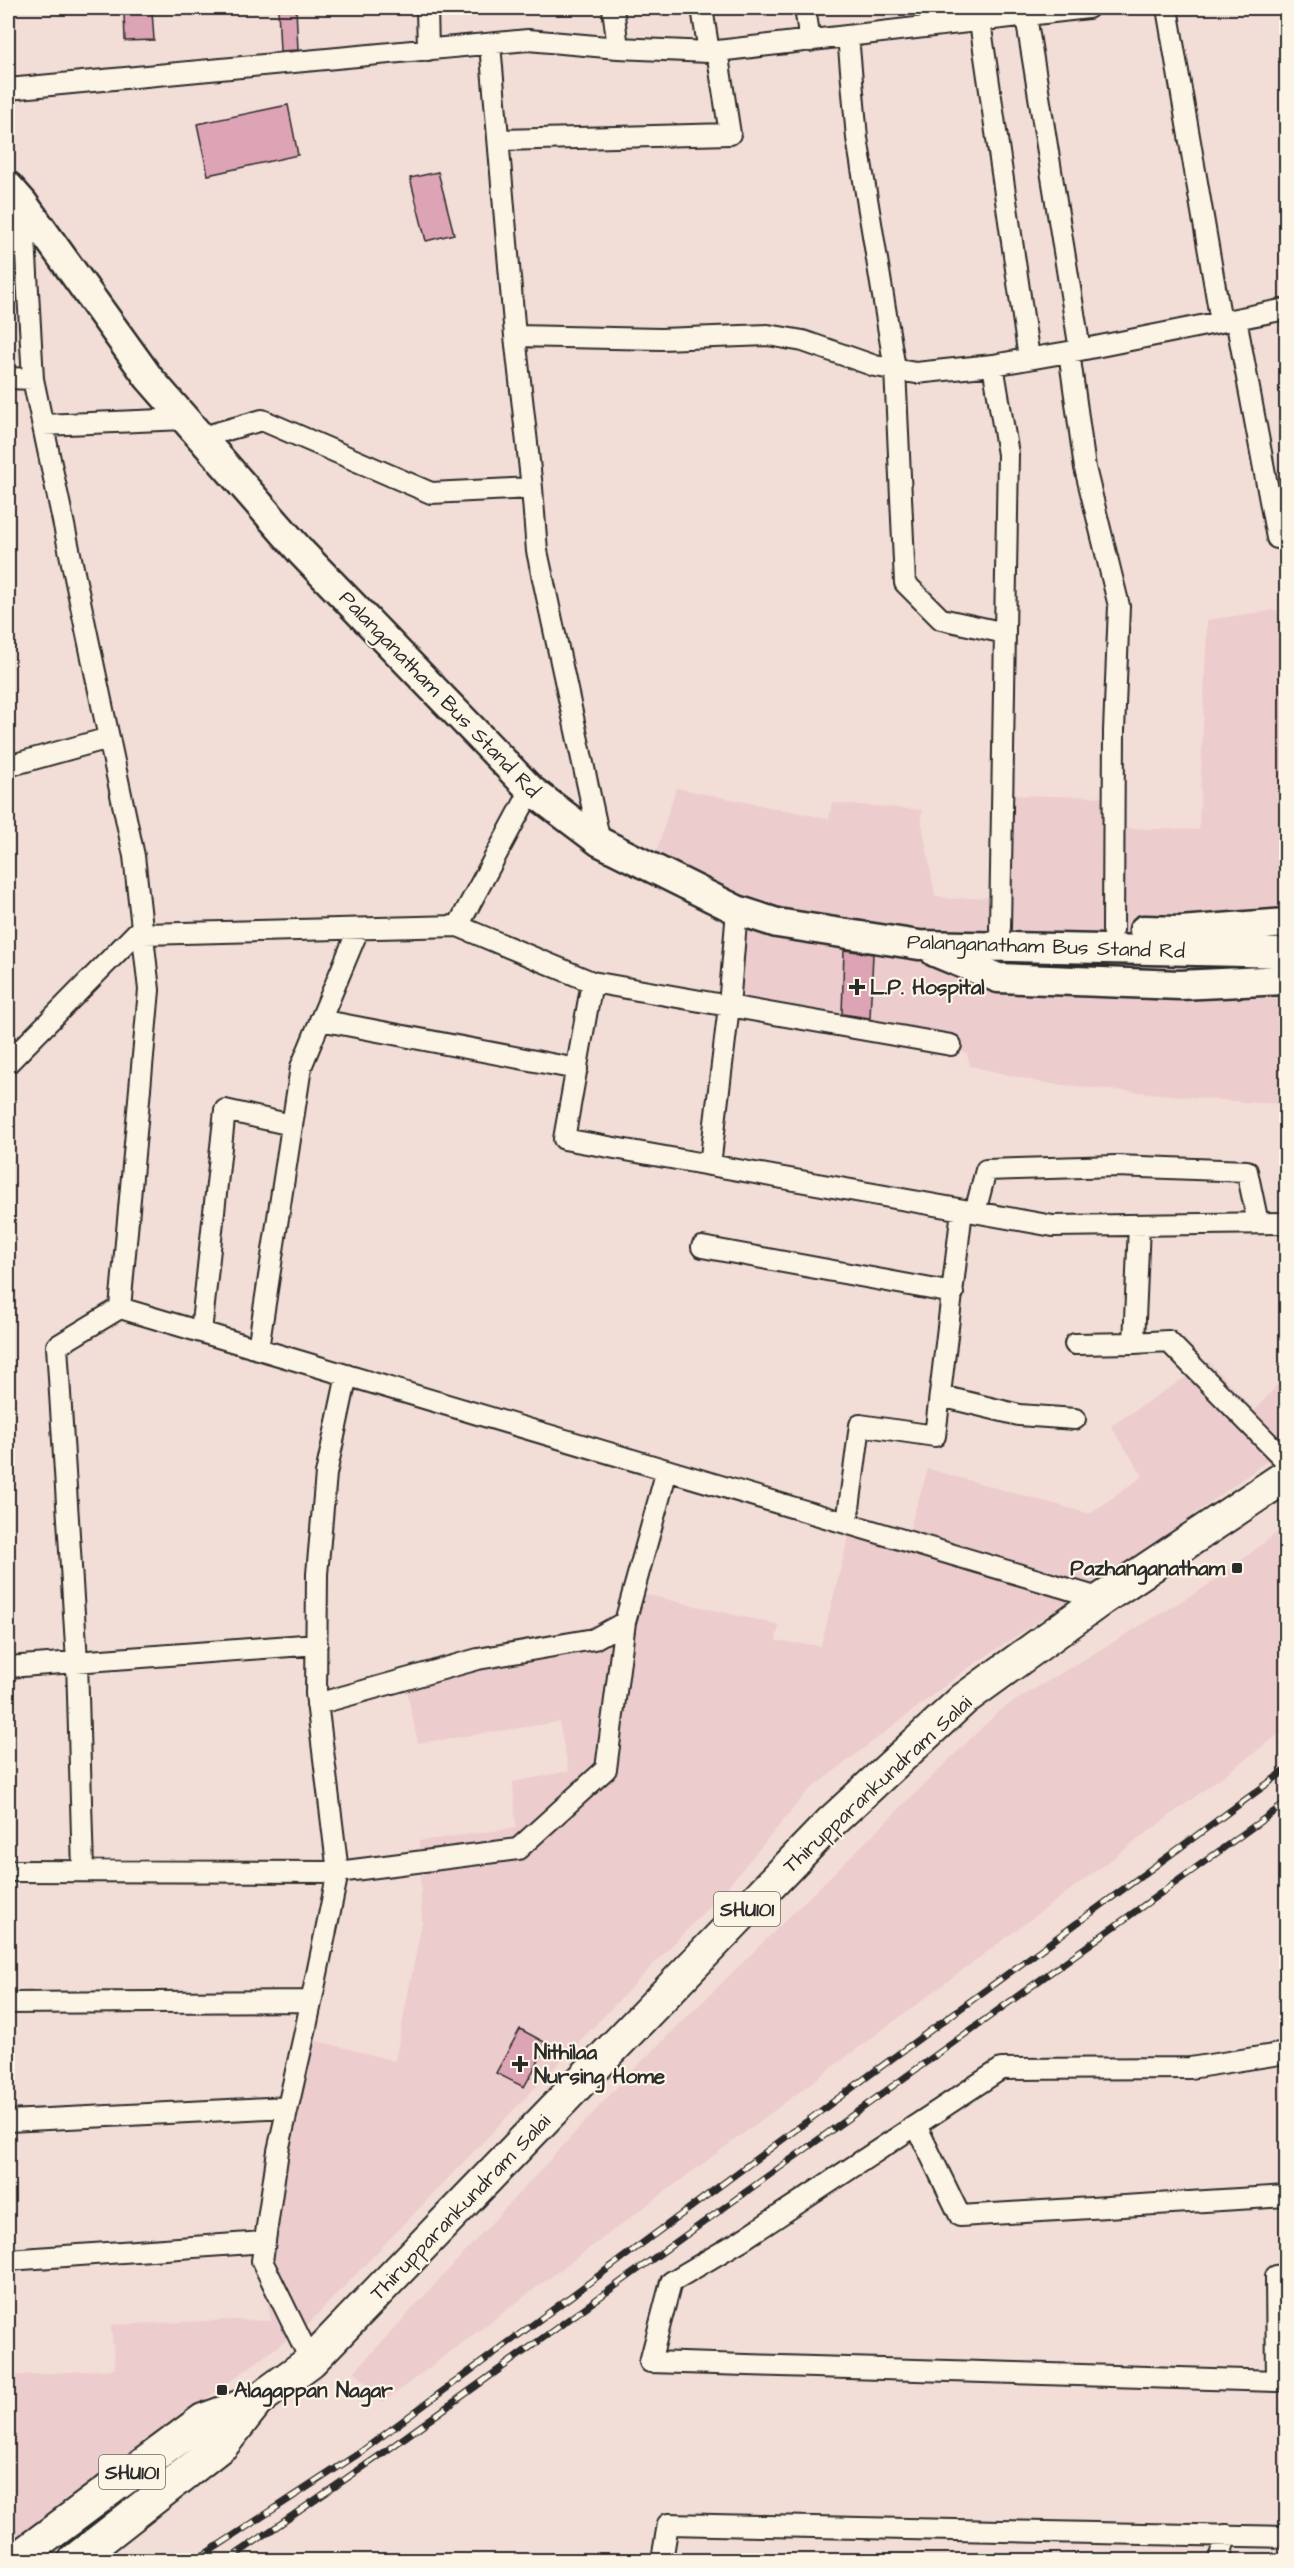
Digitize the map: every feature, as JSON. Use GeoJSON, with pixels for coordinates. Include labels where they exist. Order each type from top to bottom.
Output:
{"type":"FeatureCollection","features":[{"type":"Feature","properties":{"kind":"main road","name":"Thirupparankundram Salai"},"geometry":{"type":"LineString","coordinates":[[75,2560],[223,2444],[258,2400],[311,2361],[830,1822],[964,1699],[1102,1599],[1287,1476]]}},
{"type":"Feature","properties":{"kind":"main road","name":"Thirupparankundram Salai"},"geometry":{"type":"LineString","coordinates":[[29,2556],[204,2420],[258,2400]]}},
{"type":"Feature","properties":{"kind":"street"},"geometry":{"type":"LineString","coordinates":[[427,8],[428,50]]}},
{"type":"Feature","properties":{"kind":"street"},"geometry":{"type":"LineString","coordinates":[[613,8],[618,48]]}},
{"type":"Feature","properties":{"kind":"street"},"geometry":{"type":"LineString","coordinates":[[499,140],[730,134],[702,8]]}},
{"type":"Feature","properties":{"kind":"street"},"geometry":{"type":"LineString","coordinates":[[805,8],[810,40]]}},
{"type":"Feature","properties":{"kind":"street"},"geometry":{"type":"LineString","coordinates":[[8,89],[528,40],[618,48],[713,52],[848,36],[939,17],[980,22],[1088,8]]}},
{"type":"Feature","properties":{"kind":"street"},"geometry":{"type":"LineString","coordinates":[[1167,8],[1229,320],[1277,538]]}},
{"type":"Feature","properties":{"kind":"street"},"geometry":{"type":"LineString","coordinates":[[1036,13],[1085,468],[1119,606],[1114,731],[1113,930]]}},
{"type":"Feature","properties":{"kind":"street"},"geometry":{"type":"LineString","coordinates":[[980,22],[1029,358]]}},
{"type":"Feature","properties":{"kind":"street"},"geometry":{"type":"LineString","coordinates":[[848,36],[857,138],[895,369],[905,583],[941,619],[1005,633]]}},
{"type":"Feature","properties":{"kind":"street"},"geometry":{"type":"LineString","coordinates":[[490,44],[515,336],[537,551],[600,842]]}},
{"type":"Feature","properties":{"kind":"street"},"geometry":{"type":"LineString","coordinates":[[15,195],[33,379],[134,856],[149,990],[120,1308]]}},
{"type":"Feature","properties":{"kind":"street","name":"Palanganatham Bus Stand Rd"},"geometry":{"type":"LineString","coordinates":[[15,195],[149,378],[302,553],[531,790],[600,842],[737,910],[777,923],[919,945],[1285,962]]}},
{"type":"Feature","properties":{"kind":"street"},"geometry":{"type":"LineString","coordinates":[[515,336],[661,339],[768,335],[803,341],[874,366],[916,373],[993,365],[1287,309]]}},
{"type":"Feature","properties":{"kind":"street"},"geometry":{"type":"LineString","coordinates":[[993,365],[1008,454],[1000,928]]}},
{"type":"Feature","properties":{"kind":"street"},"geometry":{"type":"LineString","coordinates":[[8,378],[33,379]]}},
{"type":"Feature","properties":{"kind":"street"},"geometry":{"type":"LineString","coordinates":[[43,425],[193,428],[262,420],[431,493],[532,488]]}},
{"type":"Feature","properties":{"kind":"street"},"geometry":{"type":"LineString","coordinates":[[8,766],[109,738]]}},
{"type":"Feature","properties":{"kind":"street"},"geometry":{"type":"LineString","coordinates":[[458,926],[531,790]]}},
{"type":"Feature","properties":{"kind":"street"},"geometry":{"type":"LineString","coordinates":[[710,1165],[729,1006],[737,910]]}},
{"type":"Feature","properties":{"kind":"street"},"geometry":{"type":"LineString","coordinates":[[919,945],[1000,928],[1180,931],[1287,923]]}},
{"type":"Feature","properties":{"kind":"street"},"geometry":{"type":"LineString","coordinates":[[8,1063],[143,930],[358,930],[458,926],[592,982],[951,1045]]}},
{"type":"Feature","properties":{"kind":"street"},"geometry":{"type":"LineString","coordinates":[[258,1349],[301,1067],[358,930]]}},
{"type":"Feature","properties":{"kind":"street"},"geometry":{"type":"LineString","coordinates":[[592,982],[564,1139],[1053,1226],[1287,1222]]}},
{"type":"Feature","properties":{"kind":"street"},"geometry":{"type":"LineString","coordinates":[[320,1020],[577,1069]]}},
{"type":"Feature","properties":{"kind":"street"},"geometry":{"type":"LineString","coordinates":[[201,1332],[225,1110],[292,1125]]}},
{"type":"Feature","properties":{"kind":"street"},"geometry":{"type":"LineString","coordinates":[[847,1523],[860,1425],[935,1436],[953,1293],[968,1211],[986,1170],[1128,1166],[1247,1171],[1258,1223]]}},
{"type":"Feature","properties":{"kind":"street"},"geometry":{"type":"LineString","coordinates":[[1134,1343],[1138,1225]]}},
{"type":"Feature","properties":{"kind":"street"},"geometry":{"type":"LineString","coordinates":[[702,1247],[953,1293]]}},
{"type":"Feature","properties":{"kind":"street"},"geometry":{"type":"LineString","coordinates":[[83,1871],[77,1661],[57,1346],[120,1308],[1102,1599]]}},
{"type":"Feature","properties":{"kind":"street"},"geometry":{"type":"LineString","coordinates":[[1075,1344],[1168,1341],[1287,1461]]}},
{"type":"Feature","properties":{"kind":"street"},"geometry":{"type":"LineString","coordinates":[[311,2361],[262,2261],[278,2151],[338,1872],[317,1704],[317,1574],[326,1474],[346,1375]]}},
{"type":"Feature","properties":{"kind":"street"},"geometry":{"type":"LineString","coordinates":[[941,1395],[1019,1415],[1075,1419]]}},
{"type":"Feature","properties":{"kind":"street"},"geometry":{"type":"LineString","coordinates":[[8,1871],[338,1872],[518,1849],[606,1769],[626,1622],[667,1470]]}},
{"type":"Feature","properties":{"kind":"street"},"geometry":{"type":"LineString","coordinates":[[317,1704],[478,1659],[594,1639],[626,1622]]}},
{"type":"Feature","properties":{"kind":"street"},"geometry":{"type":"LineString","coordinates":[[8,1667],[317,1644]]}},
{"type":"Feature","properties":{"kind":"street"},"geometry":{"type":"LineString","coordinates":[[8,2003],[311,2001]]}},
{"type":"Feature","properties":{"kind":"street"},"geometry":{"type":"LineString","coordinates":[[1287,2053],[1190,2068],[1001,2069],[742,2240],[671,2282],[650,2362],[1282,2381],[1276,2276],[1287,2274]]}},
{"type":"Feature","properties":{"kind":"street"},"geometry":{"type":"LineString","coordinates":[[8,2121],[288,2107]]}},
{"type":"Feature","properties":{"kind":"street"},"geometry":{"type":"LineString","coordinates":[[916,2125],[960,2216],[1287,2196]]}},
{"type":"Feature","properties":{"kind":"street"},"geometry":{"type":"LineString","coordinates":[[8,2260],[265,2242]]}},
{"type":"Feature","properties":{"kind":"street"},"geometry":{"type":"LineString","coordinates":[[662,2560],[668,2524],[1287,2537]]}},
{"type":"Feature","properties":{"kind":"street"},"geometry":{"type":"LineString","coordinates":[[1219,2560],[1226,2535]]}},
{"type":"Feature","properties":{"kind":"shaded area"},"geometry":{"type":"Polygon","coordinates":[[[1283,609],[1286,623],[1286,1104],[1043,1083],[970,1066],[967,1053],[898,1036],[717,1000],[733,923],[647,883],[676,788],[829,819],[832,803],[922,810],[921,819],[935,895],[949,899],[995,897],[999,795],[1112,797],[1113,828],[1199,830],[1207,620],[1283,609]]]}},
{"type":"Feature","properties":{"kind":"shaded area"},"geometry":{"type":"Polygon","coordinates":[[[1209,1362],[1255,1411],[1286,1374],[1286,1447],[1158,1541],[964,1671],[807,1792],[723,1892],[307,2325],[8,2544],[8,2376],[115,2369],[111,2325],[233,2320],[271,2321],[255,2235],[263,2159],[295,2035],[395,2061],[422,1922],[419,1841],[516,1828],[513,1782],[569,1771],[559,1722],[418,1743],[404,1678],[619,1628],[630,1591],[779,1625],[776,1641],[821,1646],[852,1523],[907,1537],[928,1469],[1090,1514],[1143,1476],[1111,1426],[1209,1362]]]}},
{"type":"Feature","properties":{"kind":"shaded area"},"geometry":{"type":"Polygon","coordinates":[[[1286,1526],[1286,1729],[383,2402],[355,2371],[631,2072],[1000,1710],[1210,1584],[1286,1526]]]}},
{"type":"Feature","properties":{"kind":"building"},"geometry":{"type":"Polygon","coordinates":[[[278,8],[296,8],[298,50],[280,51],[278,8]]]}},
{"type":"Feature","properties":{"kind":"building"},"geometry":{"type":"Polygon","coordinates":[[[152,11],[154,40],[125,41],[124,12],[152,11]]]}},
{"type":"Feature","properties":{"kind":"building"},"geometry":{"type":"Polygon","coordinates":[[[288,105],[298,155],[208,175],[197,124],[288,105]]]}},
{"type":"Feature","properties":{"kind":"building"},"geometry":{"type":"Polygon","coordinates":[[[438,172],[454,234],[426,241],[410,178],[438,172]]]}},
{"type":"Feature","properties":{"kind":"building"},"geometry":{"type":"Polygon","coordinates":[[[844,950],[873,954],[870,1018],[842,1014],[844,950]]]}},
{"type":"Feature","properties":{"kind":"building"},"geometry":{"type":"Polygon","coordinates":[[[520,2029],[548,2044],[524,2087],[496,2073],[520,2029]]]}},
{"type":"Feature","properties":{"kind":"railway"},"geometry":{"type":"LineString","coordinates":[[196,2560],[358,2454],[1286,1770]]}},
{"type":"Feature","properties":{"kind":"railway"},"geometry":{"type":"LineString","coordinates":[[228,2560],[379,2456],[1286,1803]]}},
{"type":"Feature","properties":{"kind":"place","name":"L.P. Hospital"},"geometry":{"type":"Point","coordinates":[857,987]}},
{"type":"Feature","properties":{"kind":"place","name":"Pazhanganatham"},"geometry":{"type":"Point","coordinates":[1237,1568]}},
{"type":"Feature","properties":{"kind":"place","name":"Nithilaa Nursing Home"},"geometry":{"type":"Point","coordinates":[520,2064]}},
{"type":"Feature","properties":{"kind":"place","name":"Alagappan Nagar"},"geometry":{"type":"Point","coordinates":[222,2390]}}]}
